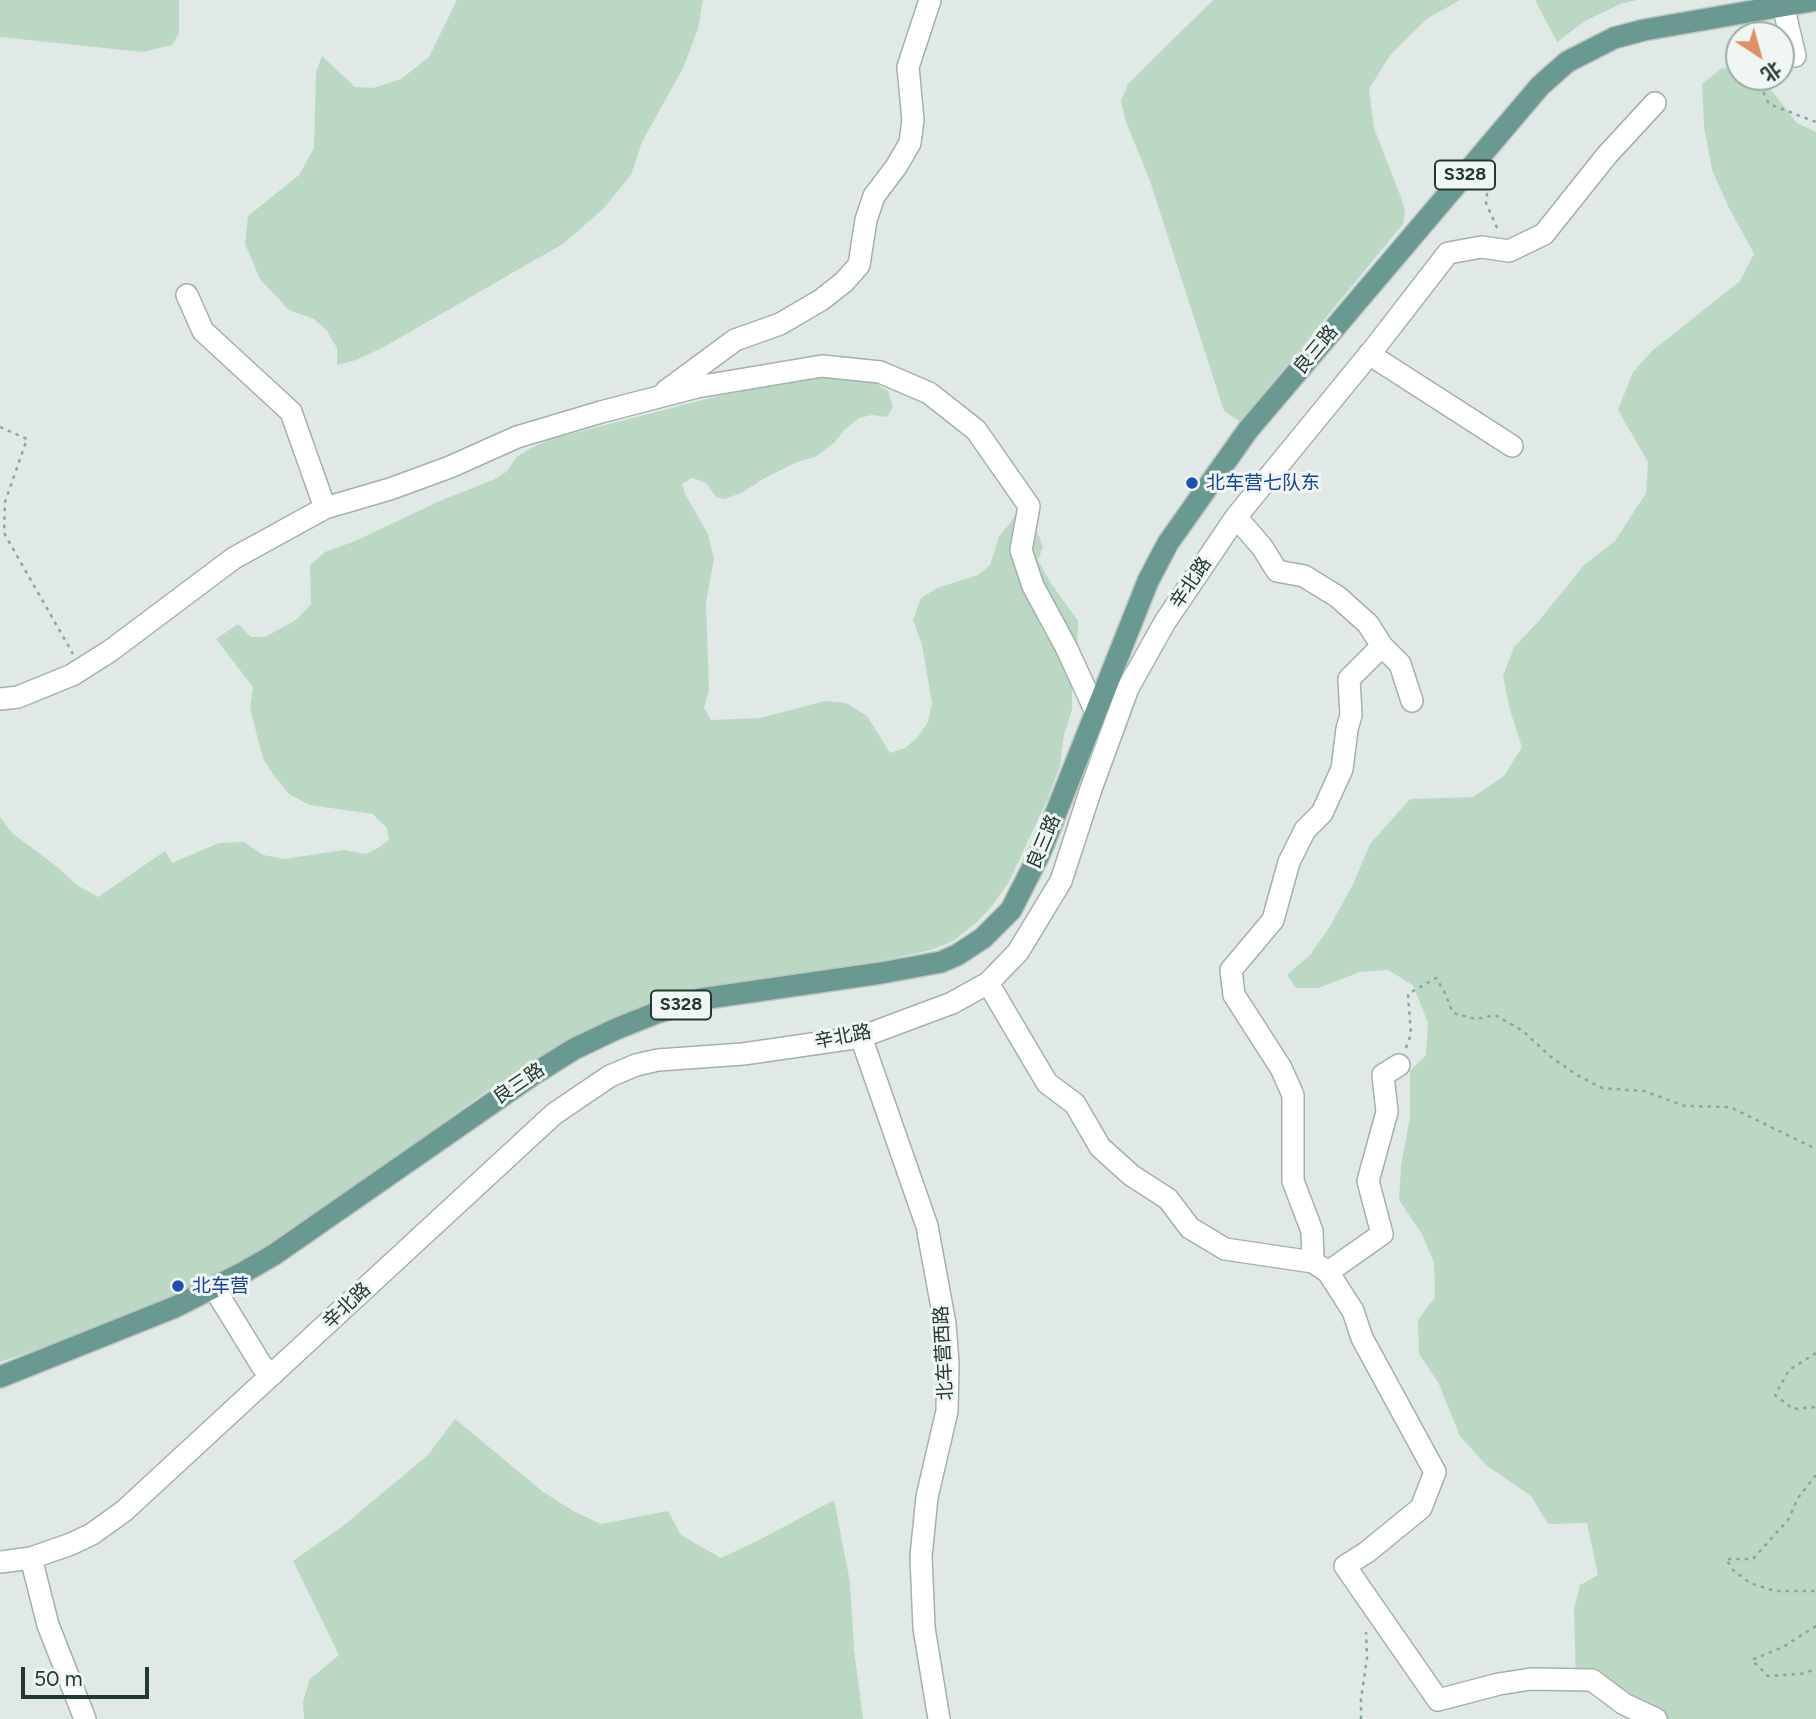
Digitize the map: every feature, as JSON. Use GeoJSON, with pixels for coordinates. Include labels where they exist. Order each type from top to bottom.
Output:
{"type":"FeatureCollection","features":[{"type":"Feature","properties":{"kind":"main road","name":"良三路"},"geometry":{"type":"LineString","coordinates":[[0,1377],[150,1318],[214,1288],[275,1254],[534,1074],[574,1049],[616,1029],[701,999],[881,974],[941,962],[957,955],[996,926],[1020,896],[1040,853],[1148,581],[1168,542],[1248,430],[1540,86],[1567,62],[1614,38],[1644,30],[1816,0]]}},
{"type":"Feature","properties":{"kind":"street"},"geometry":{"type":"LineString","coordinates":[[659,397],[736,340],[779,324],[821,300],[844,282],[859,265],[866,220],[874,196],[910,143],[913,120],[908,67],[930,0]]}},
{"type":"Feature","properties":{"kind":"street"},"geometry":{"type":"LineString","coordinates":[[1783,5],[1787,21]]}},
{"type":"Feature","properties":{"kind":"street"},"geometry":{"type":"LineString","coordinates":[[1509,251],[1544,234],[1608,155],[1655,103]]}},
{"type":"Feature","properties":{"kind":"street","name":"辛北路"},"geometry":{"type":"LineString","coordinates":[[0,1562],[31,1558],[92,1534],[124,1511],[554,1114],[610,1076],[636,1065],[658,1060],[743,1054],[861,1037],[952,1003],[988,983],[1018,952],[1061,881],[1128,688],[1165,622],[1236,517],[1448,253],[1482,247],[1509,251]]}},
{"type":"Feature","properties":{"kind":"street"},"geometry":{"type":"LineString","coordinates":[[187,295],[203,331],[291,412],[325,508]]}},
{"type":"Feature","properties":{"kind":"street"},"geometry":{"type":"LineString","coordinates":[[1369,354],[1512,446]]}},
{"type":"Feature","properties":{"kind":"street"},"geometry":{"type":"LineString","coordinates":[[0,699],[18,697],[72,675],[110,651],[234,558],[325,508],[414,481],[516,437],[697,387],[822,366],[880,372],[929,393],[976,430],[1030,506],[1021,550],[1033,586],[1066,647],[1096,712]]}},
{"type":"Feature","properties":{"kind":"street"},"geometry":{"type":"LineString","coordinates":[[1236,517],[1262,547],[1277,571],[1304,576],[1338,597],[1368,624],[1382,646],[1400,664],[1412,701]]}},
{"type":"Feature","properties":{"kind":"street"},"geometry":{"type":"LineString","coordinates":[[1382,646],[1349,680],[1351,715],[1342,769],[1322,813],[1305,830],[1289,862],[1273,919],[1231,970],[1234,995],[1282,1068],[1293,1095],[1293,1181],[1312,1231],[1320,1267],[1353,1311],[1362,1338],[1435,1472],[1421,1508],[1367,1552],[1345,1566],[1438,1700],[1499,1684],[1531,1679],[1592,1680],[1624,1704],[1656,1719]]}},
{"type":"Feature","properties":{"kind":"street"},"geometry":{"type":"LineString","coordinates":[[988,983],[1047,1083],[1075,1104],[1100,1147],[1131,1175],[1168,1199],[1190,1228],[1225,1249],[1320,1267],[1382,1234],[1368,1181],[1387,1112],[1383,1075],[1399,1065]]}},
{"type":"Feature","properties":{"kind":"street","name":"北车营西路"},"geometry":{"type":"LineString","coordinates":[[861,1037],[927,1226],[945,1324],[947,1410],[927,1497],[920,1556],[924,1628],[939,1719]]}},
{"type":"Feature","properties":{"kind":"street"},"geometry":{"type":"LineString","coordinates":[[214,1288],[262,1366],[272,1374]]}},
{"type":"Feature","properties":{"kind":"street"},"geometry":{"type":"LineString","coordinates":[[31,1558],[48,1625],[85,1719]]}},
{"type":"Feature","properties":{"kind":"path"},"geometry":{"type":"LineString","coordinates":[[1763,91],[1769,104],[1816,122]]}},
{"type":"Feature","properties":{"kind":"path"},"geometry":{"type":"LineString","coordinates":[[1494,141],[1486,204],[1509,251]]}},
{"type":"Feature","properties":{"kind":"path"},"geometry":{"type":"LineString","coordinates":[[0,427],[27,439],[5,502],[4,533],[82,669]]}},
{"type":"Feature","properties":{"kind":"path"},"geometry":{"type":"LineString","coordinates":[[1399,1065],[1411,1034],[1408,994],[1436,978],[1453,1013],[1476,1019],[1495,1016],[1523,1031],[1551,1057],[1602,1088],[1644,1091],[1685,1106],[1730,1107],[1816,1149]]}},
{"type":"Feature","properties":{"kind":"path"},"geometry":{"type":"LineString","coordinates":[[1816,1353],[1788,1370],[1775,1395],[1793,1409],[1816,1407]]}},
{"type":"Feature","properties":{"kind":"path"},"geometry":{"type":"LineString","coordinates":[[1816,1475],[1798,1498],[1788,1521],[1753,1559],[1726,1559],[1733,1570],[1750,1583],[1775,1591],[1816,1591]]}},
{"type":"Feature","properties":{"kind":"path"},"geometry":{"type":"LineString","coordinates":[[1360,1719],[1360,1699],[1367,1658],[1365,1595]]}},
{"type":"Feature","properties":{"kind":"path"},"geometry":{"type":"LineString","coordinates":[[1816,1626],[1783,1647],[1752,1660],[1768,1676],[1801,1674],[1816,1669]]}},
{"type":"Feature","properties":{"kind":"green space"},"geometry":{"type":"Polygon","coordinates":[[[0,0],[179,0],[179,33],[172,45],[143,52],[0,37],[0,0]]]}},
{"type":"Feature","properties":{"kind":"green space"},"geometry":{"type":"Polygon","coordinates":[[[457,0],[703,0],[698,29],[683,68],[642,142],[631,175],[603,209],[563,244],[382,348],[337,365],[337,348],[327,331],[314,319],[289,310],[260,279],[245,244],[248,216],[299,175],[314,148],[316,72],[322,56],[355,87],[373,88],[401,79],[429,57],[457,0]]]}},
{"type":"Feature","properties":{"kind":"green space"},"geometry":{"type":"Polygon","coordinates":[[[1213,0],[1460,0],[1428,18],[1391,54],[1369,89],[1374,128],[1402,200],[1405,212],[1403,224],[1240,422],[1224,411],[1150,181],[1126,122],[1121,101],[1128,84],[1213,0]]]}},
{"type":"Feature","properties":{"kind":"green space"},"geometry":{"type":"Polygon","coordinates":[[[1535,0],[1637,0],[1620,4],[1585,21],[1557,42],[1535,0]]]}},
{"type":"Feature","properties":{"kind":"green space"},"geometry":{"type":"Polygon","coordinates":[[[1725,68],[1725,91],[1772,91],[1797,123],[1816,132],[1816,1719],[1660,1719],[1576,1682],[1574,1610],[1580,1585],[1598,1575],[1587,1523],[1548,1524],[1531,1496],[1486,1465],[1460,1436],[1438,1382],[1419,1354],[1418,1320],[1435,1297],[1434,1263],[1422,1234],[1399,1200],[1401,1166],[1410,1116],[1410,1071],[1426,1055],[1428,1023],[1413,985],[1388,970],[1360,972],[1318,988],[1296,988],[1287,975],[1310,955],[1329,928],[1354,882],[1370,844],[1410,799],[1473,797],[1504,776],[1522,747],[1503,676],[1514,647],[1584,565],[1615,541],[1646,493],[1648,462],[1618,410],[1633,372],[1652,351],[1740,281],[1754,254],[1712,170],[1704,127],[1702,84],[1725,68]]]}},
{"type":"Feature","properties":{"kind":"green space"},"geometry":{"type":"Polygon","coordinates":[[[837,374],[867,378],[888,391],[893,407],[887,417],[872,415],[859,418],[844,430],[834,443],[815,457],[797,462],[725,499],[716,497],[706,483],[692,478],[682,484],[708,534],[714,559],[706,602],[709,690],[704,708],[711,720],[760,718],[825,701],[846,703],[867,716],[890,753],[905,748],[917,738],[928,722],[932,703],[922,645],[913,620],[921,598],[937,588],[978,575],[990,565],[999,537],[1016,515],[1035,526],[1043,547],[1038,560],[1078,621],[1077,647],[1072,667],[1072,710],[1064,735],[1060,766],[1048,798],[1009,882],[992,906],[953,941],[931,950],[858,966],[751,982],[633,1011],[591,1029],[548,1052],[487,1091],[261,1253],[196,1289],[80,1335],[0,1362],[0,817],[12,833],[77,885],[98,897],[165,851],[172,863],[219,843],[244,842],[263,855],[284,859],[344,850],[366,854],[378,848],[389,840],[387,828],[373,814],[310,805],[289,794],[275,777],[264,760],[258,740],[250,707],[253,687],[216,639],[238,624],[251,637],[265,637],[296,620],[311,604],[310,565],[325,552],[493,480],[506,472],[517,457],[551,439],[757,386],[837,374]]]}},
{"type":"Feature","properties":{"kind":"green space"},"geometry":{"type":"Polygon","coordinates":[[[455,1419],[542,1491],[573,1511],[601,1524],[668,1511],[681,1535],[721,1558],[834,1500],[850,1582],[854,1650],[863,1719],[304,1719],[303,1701],[310,1679],[339,1655],[293,1561],[343,1526],[428,1455],[455,1419]]]}},
{"type":"Feature","properties":{"kind":"place","name":"北车营七队东"},"geometry":{"type":"Point","coordinates":[1192,483]}},
{"type":"Feature","properties":{"kind":"place","name":"北车营"},"geometry":{"type":"Point","coordinates":[178,1286]}}]}
